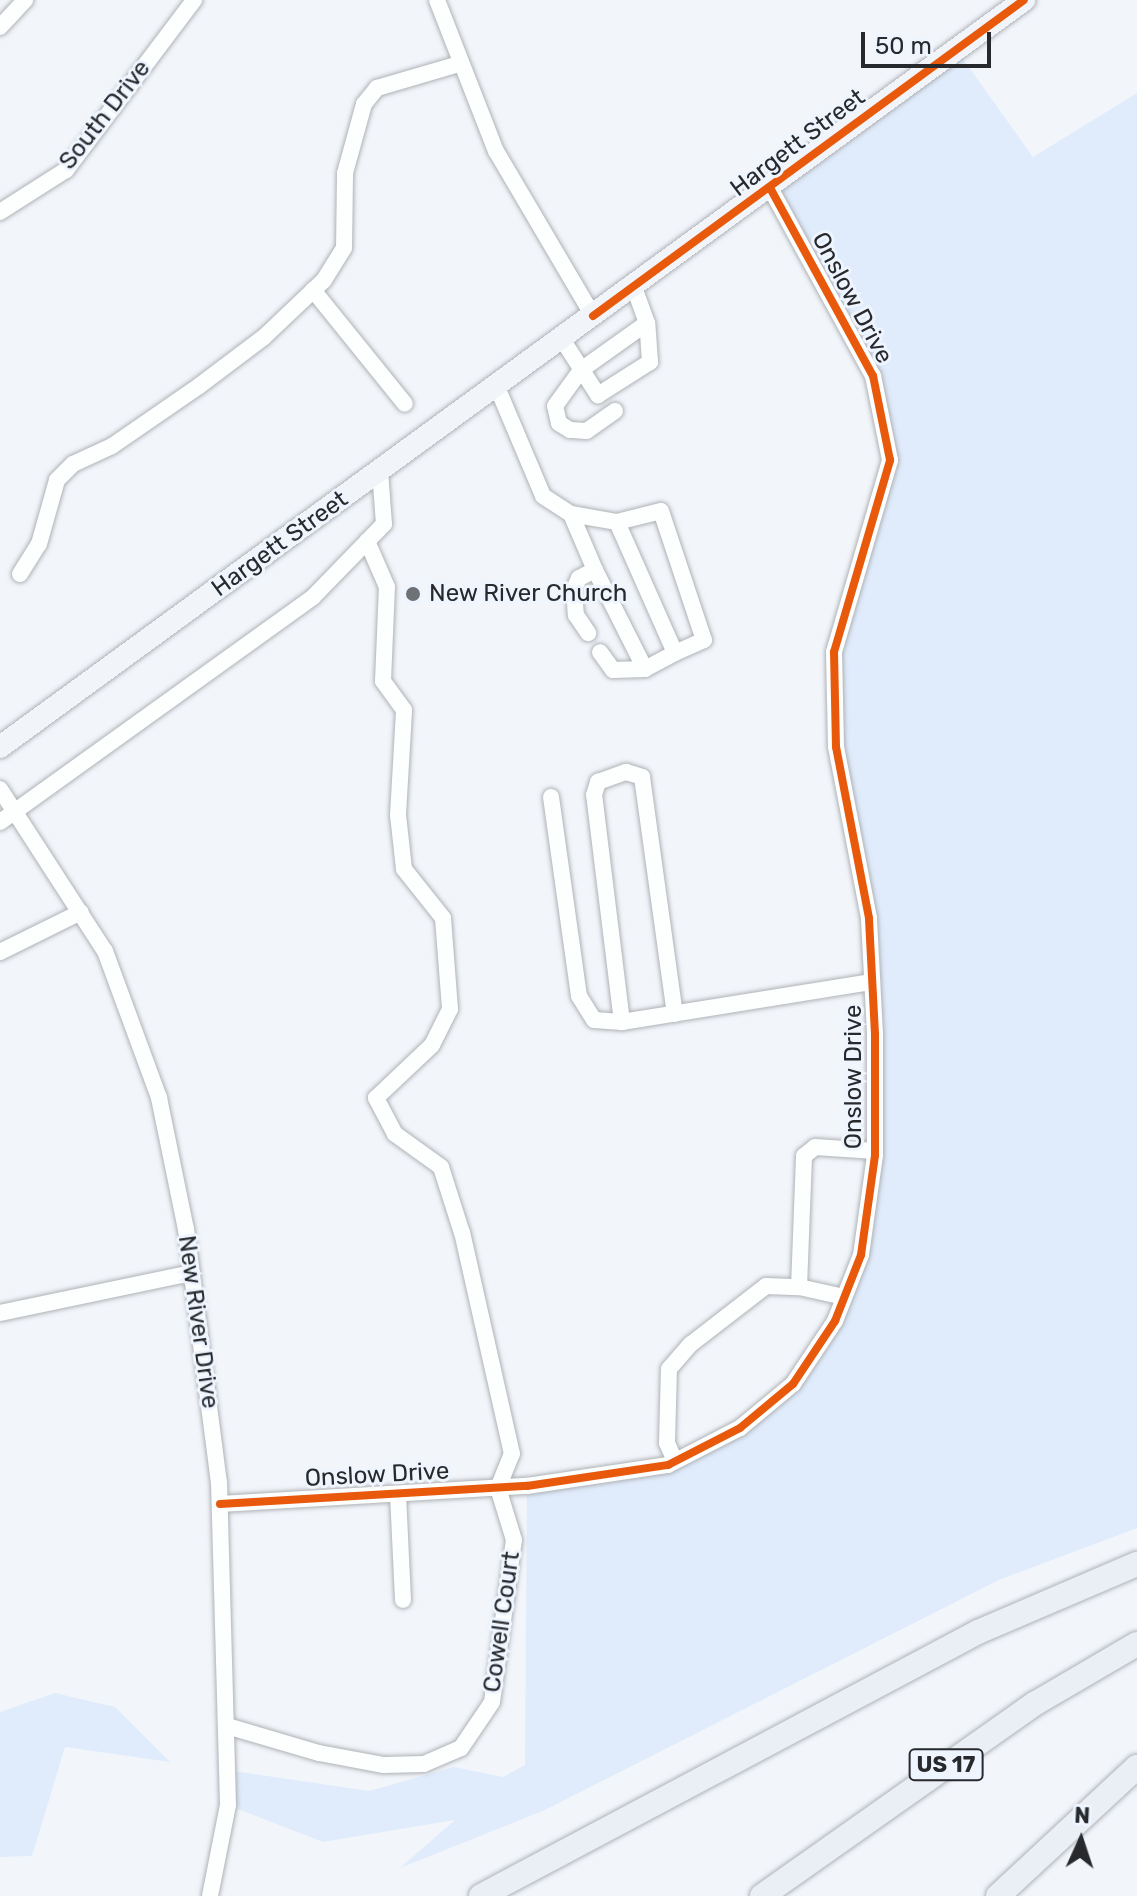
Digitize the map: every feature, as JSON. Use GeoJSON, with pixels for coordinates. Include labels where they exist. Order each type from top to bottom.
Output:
{"type":"FeatureCollection","features":[{"type":"Feature","properties":{"kind":"highway"},"geometry":{"type":"LineString","coordinates":[[481,1896],[978,1632],[1137,1564]]}},
{"type":"Feature","properties":{"kind":"highway","name":"US 17"},"geometry":{"type":"LineString","coordinates":[[762,1896],[1036,1703],[1137,1644]]}},
{"type":"Feature","properties":{"kind":"highway"},"geometry":{"type":"LineString","coordinates":[[998,1896],[1137,1767]]}},
{"type":"Feature","properties":{"kind":"main road","name":"Hargett Street"},"geometry":{"type":"LineString","coordinates":[[0,747],[771,190],[1024,0]]}},
{"type":"Feature","properties":{"kind":"street"},"geometry":{"type":"LineString","coordinates":[[0,27],[25,0]]}},
{"type":"Feature","properties":{"kind":"street","name":"South Drive"},"geometry":{"type":"LineString","coordinates":[[0,212],[66,170],[194,0]]}},
{"type":"Feature","properties":{"kind":"street"},"geometry":{"type":"LineString","coordinates":[[437,0],[459,64],[496,151],[593,316]]}},
{"type":"Feature","properties":{"kind":"street"},"geometry":{"type":"LineString","coordinates":[[20,574],[39,544],[57,480],[73,464],[112,446],[199,386],[313,290],[344,248],[345,173],[364,104],[377,88],[459,64]]}},
{"type":"Feature","properties":{"kind":"street","name":"Onslow Drive"},"geometry":{"type":"LineString","coordinates":[[220,1504],[498,1488],[630,1474],[675,1461],[740,1428],[793,1384],[844,1297],[861,1255],[875,1151],[869,918],[836,747],[834,652],[890,460],[873,376],[771,190]]}},
{"type":"Feature","properties":{"kind":"street"},"geometry":{"type":"LineString","coordinates":[[562,339],[598,395],[650,362],[647,323],[634,287]]}},
{"type":"Feature","properties":{"kind":"street"},"geometry":{"type":"LineString","coordinates":[[313,290],[405,404]]}},
{"type":"Feature","properties":{"kind":"street"},"geometry":{"type":"LineString","coordinates":[[615,411],[586,431],[559,423],[555,406],[581,370],[647,323]]}},
{"type":"Feature","properties":{"kind":"street"},"geometry":{"type":"LineString","coordinates":[[497,387],[543,496],[571,514],[617,522],[661,511],[704,640],[645,669],[613,670],[600,652]]}},
{"type":"Feature","properties":{"kind":"street"},"geometry":{"type":"LineString","coordinates":[[0,822],[313,597],[384,524],[380,471]]}},
{"type":"Feature","properties":{"kind":"street"},"geometry":{"type":"LineString","coordinates":[[571,514],[595,570],[645,669]]}},
{"type":"Feature","properties":{"kind":"street"},"geometry":{"type":"LineString","coordinates":[[617,522],[675,653]]}},
{"type":"Feature","properties":{"kind":"street"},"geometry":{"type":"LineString","coordinates":[[367,541],[387,587],[383,681],[404,710],[398,815],[404,869],[443,918],[450,1009],[432,1045],[376,1098],[395,1134],[441,1167],[462,1233],[512,1454],[498,1488]]}},
{"type":"Feature","properties":{"kind":"street"},"geometry":{"type":"LineString","coordinates":[[588,633],[576,615],[574,589],[579,578],[595,570]]}},
{"type":"Feature","properties":{"kind":"street"},"geometry":{"type":"LineString","coordinates":[[622,1022],[594,795],[598,782],[626,772],[642,777],[675,1014]]}},
{"type":"Feature","properties":{"kind":"street","name":"New River Drive"},"geometry":{"type":"LineString","coordinates":[[0,789],[105,951],[159,1098],[192,1273],[220,1504],[228,1805],[210,1896]]}},
{"type":"Feature","properties":{"kind":"street"},"geometry":{"type":"LineString","coordinates":[[551,797],[579,996],[594,1020],[622,1022],[872,982]]}},
{"type":"Feature","properties":{"kind":"street"},"geometry":{"type":"LineString","coordinates":[[0,952],[81,912]]}},
{"type":"Feature","properties":{"kind":"street"},"geometry":{"type":"LineString","coordinates":[[799,1287],[804,1156],[815,1147],[875,1151]]}},
{"type":"Feature","properties":{"kind":"street"},"geometry":{"type":"LineString","coordinates":[[0,1313],[192,1273]]}},
{"type":"Feature","properties":{"kind":"street"},"geometry":{"type":"LineString","coordinates":[[675,1461],[667,1443],[669,1369],[691,1344],[766,1286],[799,1287],[844,1297]]}},
{"type":"Feature","properties":{"kind":"street","name":"Cowell Court"},"geometry":{"type":"LineString","coordinates":[[227,1726],[319,1753],[384,1765],[424,1764],[461,1748],[492,1702],[498,1665],[514,1540],[498,1488]]}},
{"type":"Feature","properties":{"kind":"street"},"geometry":{"type":"LineString","coordinates":[[398,1494],[403,1600]]}},
{"type":"Feature","properties":{"kind":"shaded area"},"geometry":{"type":"Polygon","coordinates":[[[956,49],[1033,157],[1137,93],[1137,1528],[999,1580],[545,1810],[400,1868],[455,1820],[323,1842],[228,1805],[227,1770],[369,1791],[454,1767],[503,1777],[525,1765],[527,1486],[693,1452],[793,1384],[861,1255],[875,1155],[869,918],[836,747],[834,652],[890,460],[873,376],[771,190],[956,49]]]}},
{"type":"Feature","properties":{"kind":"shaded area"},"geometry":{"type":"Polygon","coordinates":[[[55,1693],[115,1707],[170,1762],[65,1747],[32,1856],[0,1857],[0,1712],[55,1693]]]}},
{"type":"Feature","properties":{"kind":"cycle path"},"geometry":{"type":"LineString","coordinates":[[593,316],[1024,0]]}},
{"type":"Feature","properties":{"kind":"cycle path"},"geometry":{"type":"LineString","coordinates":[[220,1504],[527,1486],[668,1465],[740,1428],[793,1384],[835,1321],[861,1255],[875,1155],[875,1034],[869,918],[836,747],[834,652],[890,460],[873,376],[771,190]]}},
{"type":"Feature","properties":{"kind":"place","name":"New River Church"},"geometry":{"type":"Point","coordinates":[413,594]}}]}
